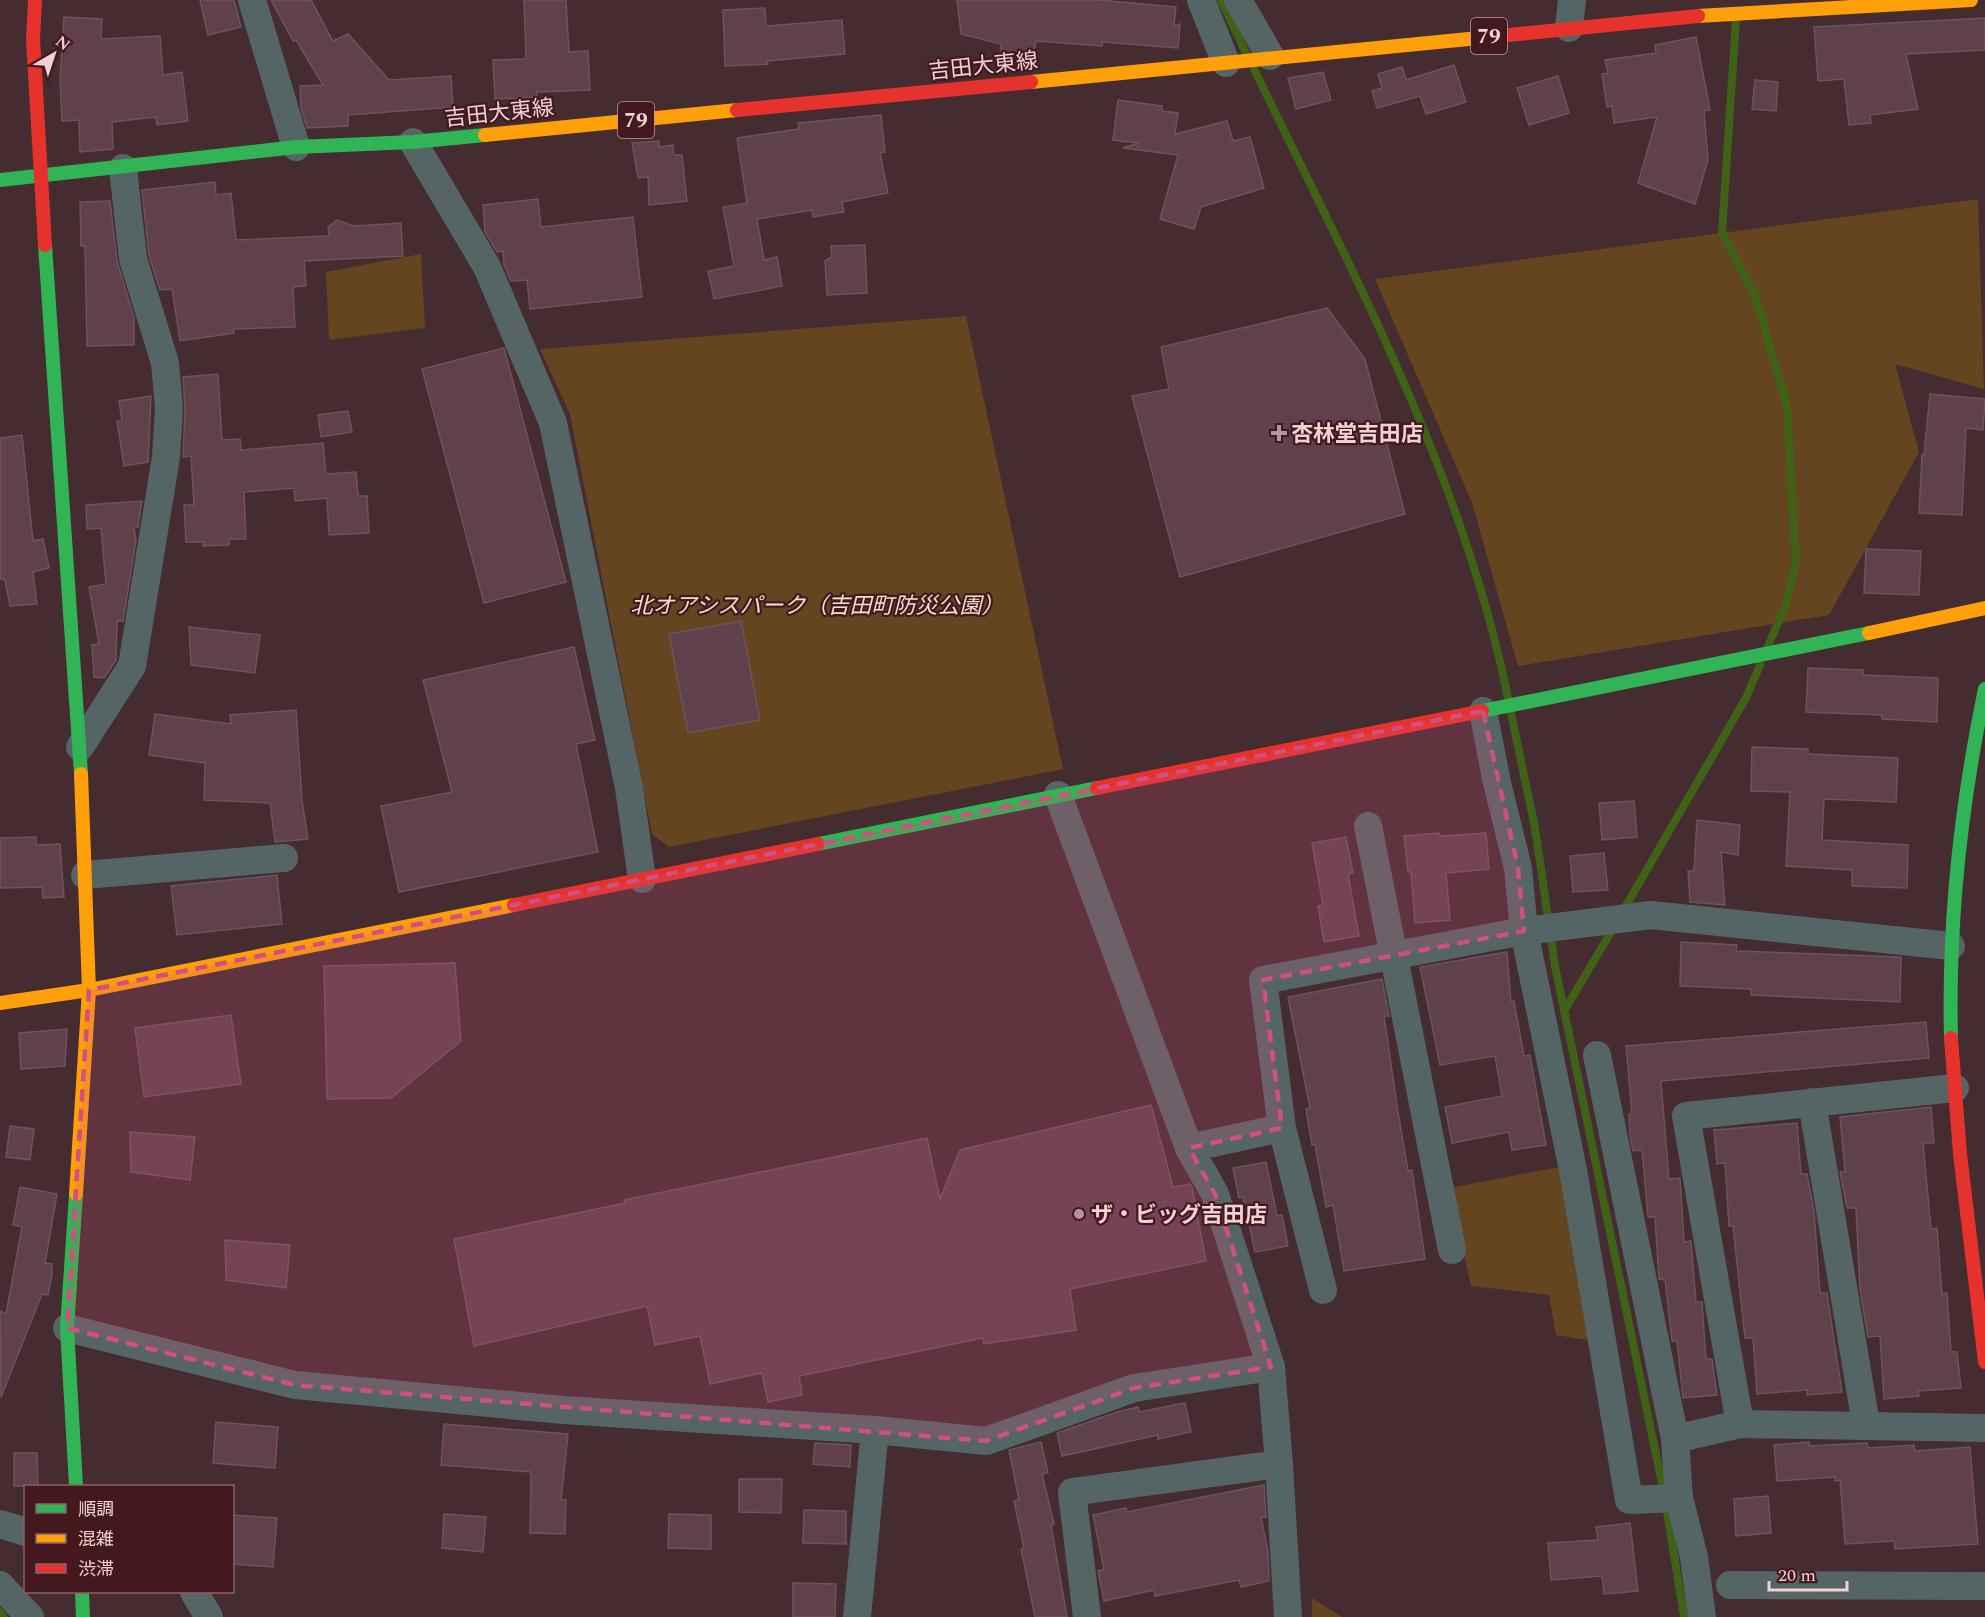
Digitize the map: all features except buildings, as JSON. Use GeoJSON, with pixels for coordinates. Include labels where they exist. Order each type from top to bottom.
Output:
{"type":"FeatureCollection","features":[{"type":"Feature","properties":{"kind":"street"},"geometry":{"type":"LineString","coordinates":[[35,0],[33,39],[40,176],[80,747],[86,876],[89,990],[67,1328],[76,1485]]}},
{"type":"Feature","properties":{"kind":"street"},"geometry":{"type":"LineString","coordinates":[[252,0],[296,147]]}},
{"type":"Feature","properties":{"kind":"street"},"geometry":{"type":"LineString","coordinates":[[1201,0],[1229,62]]}},
{"type":"Feature","properties":{"kind":"street"},"geometry":{"type":"LineString","coordinates":[[1238,0],[1268,56]]}},
{"type":"Feature","properties":{"kind":"street"},"geometry":{"type":"LineString","coordinates":[[1569,28],[1572,0]]}},
{"type":"Feature","properties":{"kind":"street","name":"吉田大東線"},"geometry":{"type":"LineString","coordinates":[[0,180],[296,147],[413,142],[1229,62],[1268,56],[1752,11],[1971,0]]}},
{"type":"Feature","properties":{"kind":"street"},"geometry":{"type":"LineString","coordinates":[[413,142],[487,267],[553,423],[629,788],[642,879]]}},
{"type":"Feature","properties":{"kind":"street"},"geometry":{"type":"LineString","coordinates":[[80,747],[132,666],[166,457],[169,408],[165,363],[134,260],[123,168]]}},
{"type":"Feature","properties":{"kind":"street"},"geometry":{"type":"LineString","coordinates":[[0,1003],[89,990],[1745,659],[1985,608]]}},
{"type":"Feature","properties":{"kind":"street"},"geometry":{"type":"LineString","coordinates":[[1985,689],[1964,807],[1951,946],[1954,1088],[1985,1362]]}},
{"type":"Feature","properties":{"kind":"street"},"geometry":{"type":"LineString","coordinates":[[1488,710],[1497,783],[1518,867],[1573,1170],[1629,1500],[1678,1498]]}},
{"type":"Feature","properties":{"kind":"street"},"geometry":{"type":"LineString","coordinates":[[1058,795],[1189,1148],[1215,1194],[1270,1368],[1280,1464],[1288,1617]]}},
{"type":"Feature","properties":{"kind":"street"},"geometry":{"type":"LineString","coordinates":[[1368,826],[1452,1250]]}},
{"type":"Feature","properties":{"kind":"street"},"geometry":{"type":"LineString","coordinates":[[86,876],[284,858]]}},
{"type":"Feature","properties":{"kind":"street"},"geometry":{"type":"LineString","coordinates":[[1323,1290],[1282,1128],[1263,980],[1528,931],[1651,915],[1951,946]]}},
{"type":"Feature","properties":{"kind":"street"},"geometry":{"type":"LineString","coordinates":[[1597,1055],[1675,1439],[1678,1498],[1694,1557],[1702,1617]]}},
{"type":"Feature","properties":{"kind":"street"},"geometry":{"type":"LineString","coordinates":[[1740,1424],[1686,1116],[1954,1088]]}},
{"type":"Feature","properties":{"kind":"street"},"geometry":{"type":"LineString","coordinates":[[1812,1102],[1866,1424]]}},
{"type":"Feature","properties":{"kind":"street"},"geometry":{"type":"LineString","coordinates":[[1189,1148],[1282,1128]]}},
{"type":"Feature","properties":{"kind":"street"},"geometry":{"type":"LineString","coordinates":[[67,1328],[295,1385],[563,1410],[875,1430],[986,1441],[1134,1388],[1270,1368]]}},
{"type":"Feature","properties":{"kind":"street"},"geometry":{"type":"LineString","coordinates":[[1675,1439],[1740,1424],[1866,1424],[1985,1428]]}},
{"type":"Feature","properties":{"kind":"street"},"geometry":{"type":"LineString","coordinates":[[856,1617],[875,1430]]}},
{"type":"Feature","properties":{"kind":"street"},"geometry":{"type":"LineString","coordinates":[[1087,1617],[1072,1492],[1280,1464]]}},
{"type":"Feature","properties":{"kind":"street"},"geometry":{"type":"LineString","coordinates":[[0,1524],[24,1531]]}},
{"type":"Feature","properties":{"kind":"street"},"geometry":{"type":"LineString","coordinates":[[0,1585],[30,1617]]}},
{"type":"Feature","properties":{"kind":"street"},"geometry":{"type":"LineString","coordinates":[[1730,1585],[1985,1586]]}},
{"type":"Feature","properties":{"kind":"street"},"geometry":{"type":"LineString","coordinates":[[82,1593],[83,1617]]}},
{"type":"Feature","properties":{"kind":"street"},"geometry":{"type":"LineString","coordinates":[[195,1593],[209,1617]]}},
{"type":"Feature","properties":{"kind":"highlighted area"},"geometry":{"type":"Polygon","coordinates":[[[1483,711],[1518,868],[1524,931],[1263,980],[1282,1128],[1189,1148],[1215,1194],[1271,1367],[1134,1388],[986,1441],[295,1385],[67,1328],[89,990],[1483,711]]]}},
{"type":"Feature","properties":{"kind":"green space"},"geometry":{"type":"Polygon","coordinates":[[[1978,199],[1984,389],[1895,364],[1919,452],[1829,615],[1518,666],[1472,503],[1375,279],[1978,199]]]}},
{"type":"Feature","properties":{"kind":"green space"},"geometry":{"type":"Polygon","coordinates":[[[421,254],[425,328],[329,340],[326,272],[421,254]]]}},
{"type":"Feature","properties":{"kind":"green space","name":"北オアシスパーク（吉田町防災公園）"},"geometry":{"type":"Polygon","coordinates":[[[966,316],[1063,769],[669,847],[652,834],[570,414],[540,349],[966,316]]]}},
{"type":"Feature","properties":{"kind":"green space"},"geometry":{"type":"Polygon","coordinates":[[[1559,1167],[1593,1341],[1556,1335],[1549,1295],[1471,1286],[1449,1188],[1559,1167]]]}},
{"type":"Feature","properties":{"kind":"green space"},"geometry":{"type":"Polygon","coordinates":[[[1312,1598],[1342,1617],[1312,1617],[1312,1598]]]}},
{"type":"Feature","properties":{"kind":"waterway"},"geometry":{"type":"LineString","coordinates":[[1221,0],[1246,53]]}},
{"type":"Feature","properties":{"kind":"waterway"},"geometry":{"type":"LineString","coordinates":[[1736,19],[1722,232],[1756,298],[1787,407],[1796,562],[1785,607],[1768,646]]}},
{"type":"Feature","properties":{"kind":"waterway"},"geometry":{"type":"LineString","coordinates":[[1254,69],[1366,298],[1434,455],[1463,534],[1488,615],[1508,698]]}},
{"type":"Feature","properties":{"kind":"waterway"},"geometry":{"type":"LineString","coordinates":[[1623,911],[1746,698],[1760,665]]}},
{"type":"Feature","properties":{"kind":"waterway"},"geometry":{"type":"LineString","coordinates":[[1511,713],[1535,828],[1555,966],[1664,1493]]}},
{"type":"Feature","properties":{"kind":"waterway"},"geometry":{"type":"LineString","coordinates":[[1564,1011],[1614,927]]}},
{"type":"Feature","properties":{"kind":"waterway"},"geometry":{"type":"LineString","coordinates":[[1666,1505],[1684,1617]]}},
{"type":"Feature","properties":{"kind":"waterway"},"geometry":{"type":"LineString","coordinates":[[0,1612],[4,1617]]}},
{"type":"Feature","properties":{"kind":"traffic: fast"},"geometry":{"type":"LineString","coordinates":[[0,180],[296,147],[413,142],[485,135]]}},
{"type":"Feature","properties":{"kind":"traffic: fast"},"geometry":{"type":"LineString","coordinates":[[45,245],[81,774]]}},
{"type":"Feature","properties":{"kind":"traffic: fast"},"geometry":{"type":"LineString","coordinates":[[1482,711],[1869,633]]}},
{"type":"Feature","properties":{"kind":"traffic: fast"},"geometry":{"type":"LineString","coordinates":[[1951,1038],[1952,950],[1958,862],[1969,775],[1985,689]]}},
{"type":"Feature","properties":{"kind":"traffic: fast"},"geometry":{"type":"LineString","coordinates":[[818,844],[1097,788]]}},
{"type":"Feature","properties":{"kind":"traffic: fast"},"geometry":{"type":"LineString","coordinates":[[76,1194],[67,1328],[76,1485]]}},
{"type":"Feature","properties":{"kind":"traffic: fast"},"geometry":{"type":"LineString","coordinates":[[82,1593],[83,1617]]}},
{"type":"Feature","properties":{"kind":"traffic: slow"},"geometry":{"type":"LineString","coordinates":[[1698,16],[1971,0]]}},
{"type":"Feature","properties":{"kind":"traffic: slow"},"geometry":{"type":"LineString","coordinates":[[1031,82],[1489,37]]}},
{"type":"Feature","properties":{"kind":"traffic: slow"},"geometry":{"type":"LineString","coordinates":[[485,135],[737,110]]}},
{"type":"Feature","properties":{"kind":"traffic: slow"},"geometry":{"type":"LineString","coordinates":[[1869,633],[1985,608]]}},
{"type":"Feature","properties":{"kind":"traffic: slow"},"geometry":{"type":"LineString","coordinates":[[76,1194],[89,990],[81,774]]}},
{"type":"Feature","properties":{"kind":"traffic: slow"},"geometry":{"type":"LineString","coordinates":[[0,1003],[89,990],[514,905]]}},
{"type":"Feature","properties":{"kind":"traffic: jam"},"geometry":{"type":"LineString","coordinates":[[35,0],[33,39],[45,245]]}},
{"type":"Feature","properties":{"kind":"traffic: jam"},"geometry":{"type":"LineString","coordinates":[[1489,37],[1698,16]]}},
{"type":"Feature","properties":{"kind":"traffic: jam"},"geometry":{"type":"LineString","coordinates":[[737,110],[1031,82]]}},
{"type":"Feature","properties":{"kind":"traffic: jam"},"geometry":{"type":"LineString","coordinates":[[1097,788],[1482,711]]}},
{"type":"Feature","properties":{"kind":"traffic: jam"},"geometry":{"type":"LineString","coordinates":[[514,905],[818,844]]}},
{"type":"Feature","properties":{"kind":"traffic: jam"},"geometry":{"type":"LineString","coordinates":[[1951,1038],[1960,1154],[1985,1362]]}},
{"type":"Feature","properties":{"kind":"place","name":"杏林堂吉田店"},"geometry":{"type":"Point","coordinates":[1279,433]}},
{"type":"Feature","properties":{"kind":"place","name":"ザ・ビッグ吉田店"},"geometry":{"type":"Point","coordinates":[1079,1214]}}]}
